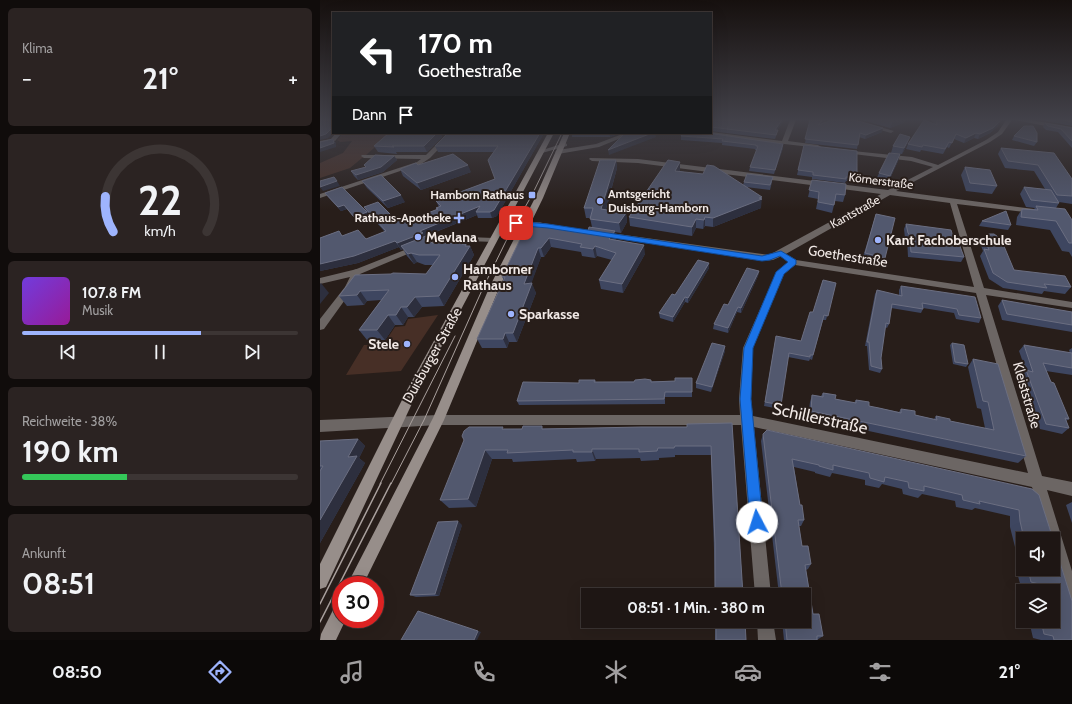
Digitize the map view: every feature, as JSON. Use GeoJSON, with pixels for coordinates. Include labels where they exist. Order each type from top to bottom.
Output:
{"type":"FeatureCollection","features":[{"type":"Feature","properties":{"kind":"main road","name":"Duisburger Straße"},"geometry":{"type":"LineString","coordinates":[[360,576],[438,420],[495,286],[539,198],[560,150]]}},
{"type":"Feature","properties":{"kind":"main road","name":"Duisburger Straße"},"geometry":{"type":"LineString","coordinates":[[320,581],[325,565],[411,393],[542,151]]}},
{"type":"Feature","properties":{"kind":"main road"},"geometry":{"type":"LineString","coordinates":[[327,640],[333,628]]}},
{"type":"Feature","properties":{"kind":"street"},"geometry":{"type":"LineString","coordinates":[[320,196],[419,163],[435,150]]}},
{"type":"Feature","properties":{"kind":"street"},"geometry":{"type":"LineString","coordinates":[[542,151],[552,150]]}},
{"type":"Feature","properties":{"kind":"street"},"geometry":{"type":"LineString","coordinates":[[836,150],[912,159],[939,167]]}},
{"type":"Feature","properties":{"kind":"street","name":"Kantstraße"},"geometry":{"type":"LineString","coordinates":[[781,253],[888,193],[971,150]]}},
{"type":"Feature","properties":{"kind":"street"},"geometry":{"type":"LineString","coordinates":[[364,156],[428,157]]}},
{"type":"Feature","properties":{"kind":"street"},"geometry":{"type":"LineString","coordinates":[[403,156],[398,164],[404,169]]}},
{"type":"Feature","properties":{"kind":"street","name":"Körnerstraße"},"geometry":{"type":"LineString","coordinates":[[592,159],[638,161],[1043,212]]}},
{"type":"Feature","properties":{"kind":"street","name":"Kleiststraße"},"geometry":{"type":"LineString","coordinates":[[953,201],[981,290],[1072,597]]}},
{"type":"Feature","properties":{"kind":"street"},"geometry":{"type":"LineString","coordinates":[[503,223],[555,227]]}},
{"type":"Feature","properties":{"kind":"street"},"geometry":{"type":"LineString","coordinates":[[594,233],[762,258],[770,258],[781,253]]}},
{"type":"Feature","properties":{"kind":"street"},"geometry":{"type":"LineString","coordinates":[[320,281],[357,272],[440,238],[494,240]]}},
{"type":"Feature","properties":{"kind":"street","name":"Goethestraße"},"geometry":{"type":"LineString","coordinates":[[781,253],[793,262],[1072,305]]}},
{"type":"Feature","properties":{"kind":"street"},"geometry":{"type":"LineString","coordinates":[[762,588],[747,420],[746,399],[748,348],[780,272],[793,262]]}},
{"type":"Feature","properties":{"kind":"street"},"geometry":{"type":"LineString","coordinates":[[320,326],[349,288],[357,272]]}},
{"type":"Feature","properties":{"kind":"street","name":"Schillerstraße"},"geometry":{"type":"LineString","coordinates":[[320,426],[398,420],[747,420],[1072,489]]}},
{"type":"Feature","properties":{"kind":"street"},"geometry":{"type":"LineString","coordinates":[[766,628],[767,640]]}},
{"type":"Feature","properties":{"kind":"shaded area"},"geometry":{"type":"Polygon","coordinates":[[[345,150],[372,150],[366,155],[381,155],[378,158],[362,158],[350,168],[320,178],[320,163],[343,153],[345,150]]]}},
{"type":"Feature","properties":{"kind":"shaded area"},"geometry":{"type":"Polygon","coordinates":[[[438,315],[401,371],[346,375],[364,345],[383,345],[395,327],[405,326],[408,319],[438,315]]]}},
{"type":"Feature","properties":{"kind":"building"},"geometry":{"type":"Polygon","coordinates":[[[495,150],[530,150],[494,210],[490,212],[476,212],[480,206],[420,231],[423,233],[397,243],[395,241],[354,256],[320,264],[320,238],[339,231],[342,236],[358,230],[366,239],[386,231],[364,207],[378,202],[397,221],[407,217],[410,220],[438,209],[436,208],[441,206],[436,201],[495,179],[488,160],[495,150]]]}},
{"type":"Feature","properties":{"kind":"building"},"geometry":{"type":"Polygon","coordinates":[[[757,150],[781,150],[775,170],[750,167],[757,150]]]}},
{"type":"Feature","properties":{"kind":"building"},"geometry":{"type":"Polygon","coordinates":[[[803,150],[857,151],[857,178],[846,177],[846,179],[813,175],[813,172],[798,170],[803,150]]]}},
{"type":"Feature","properties":{"kind":"building"},"geometry":{"type":"Polygon","coordinates":[[[1002,150],[1054,153],[1072,179],[1072,196],[1057,195],[1038,165],[1008,161],[1002,150]]]}},
{"type":"Feature","properties":{"kind":"building"},"geometry":{"type":"Polygon","coordinates":[[[889,153],[900,154],[890,176],[879,173],[889,153]]]}},
{"type":"Feature","properties":{"kind":"building"},"geometry":{"type":"Polygon","coordinates":[[[453,154],[468,165],[417,183],[400,169],[416,163],[418,165],[453,154]]]}},
{"type":"Feature","properties":{"kind":"building"},"geometry":{"type":"Polygon","coordinates":[[[375,155],[394,156],[381,167],[356,175],[351,171],[366,167],[364,165],[375,155]]]}},
{"type":"Feature","properties":{"kind":"building"},"geometry":{"type":"Polygon","coordinates":[[[600,160],[616,160],[601,209],[626,213],[619,223],[590,219],[593,208],[584,208],[600,160]]]}},
{"type":"Feature","properties":{"kind":"building"},"geometry":{"type":"Polygon","coordinates":[[[668,160],[680,162],[675,171],[703,174],[707,165],[714,166],[762,197],[759,198],[762,199],[713,218],[705,217],[704,220],[696,219],[692,227],[629,217],[668,160]]]}},
{"type":"Feature","properties":{"kind":"building"},"geometry":{"type":"Polygon","coordinates":[[[965,167],[990,170],[997,186],[970,183],[965,167]]]}},
{"type":"Feature","properties":{"kind":"building"},"geometry":{"type":"Polygon","coordinates":[[[747,174],[773,177],[770,185],[744,182],[747,174]]]}},
{"type":"Feature","properties":{"kind":"building"},"geometry":{"type":"Polygon","coordinates":[[[381,175],[401,195],[383,201],[362,181],[381,175]]]}},
{"type":"Feature","properties":{"kind":"building"},"geometry":{"type":"Polygon","coordinates":[[[334,177],[337,181],[320,187],[320,181],[334,177]]]}},
{"type":"Feature","properties":{"kind":"building"},"geometry":{"type":"Polygon","coordinates":[[[812,180],[846,184],[845,195],[836,194],[834,205],[818,202],[819,192],[809,190],[812,180]]]}},
{"type":"Feature","properties":{"kind":"building"},"geometry":{"type":"Polygon","coordinates":[[[342,187],[367,212],[354,217],[344,205],[338,207],[325,193],[342,187]]]}},
{"type":"Feature","properties":{"kind":"building"},"geometry":{"type":"Polygon","coordinates":[[[1024,187],[1051,190],[1059,203],[1031,200],[1024,187]]]}},
{"type":"Feature","properties":{"kind":"building"},"geometry":{"type":"Polygon","coordinates":[[[1036,206],[1065,209],[1072,220],[1072,243],[1069,243],[1056,221],[1021,217],[1022,209],[1038,210],[1036,206]]]}},
{"type":"Feature","properties":{"kind":"building"},"geometry":{"type":"Polygon","coordinates":[[[1006,211],[1011,225],[982,221],[1006,211]]]}},
{"type":"Feature","properties":{"kind":"building","name":"Kant Fachoberschule"},"geometry":{"type":"Polygon","coordinates":[[[876,214],[895,218],[885,258],[865,253],[876,214]]]}},
{"type":"Feature","properties":{"kind":"building"},"geometry":{"type":"Polygon","coordinates":[[[540,223],[588,231],[589,227],[615,231],[609,239],[644,245],[622,284],[599,280],[616,253],[595,246],[593,249],[580,247],[582,244],[549,238],[541,248],[538,248],[524,284],[532,283],[513,333],[505,333],[503,339],[477,339],[505,277],[502,277],[526,227],[540,223]]]}},
{"type":"Feature","properties":{"kind":"building"},"geometry":{"type":"Polygon","coordinates":[[[906,224],[951,230],[954,240],[958,241],[964,257],[911,252],[906,224]]]}},
{"type":"Feature","properties":{"kind":"building"},"geometry":{"type":"Polygon","coordinates":[[[988,234],[994,234],[1001,239],[1014,270],[1065,276],[1071,287],[1044,284],[1047,288],[1007,282],[993,273],[984,249],[989,250],[984,237],[988,234]]]}},
{"type":"Feature","properties":{"kind":"building"},"geometry":{"type":"Polygon","coordinates":[[[426,236],[432,243],[462,243],[466,244],[465,246],[470,246],[439,296],[415,297],[407,307],[401,307],[396,315],[388,315],[377,330],[359,330],[389,290],[360,291],[357,295],[339,296],[355,275],[393,273],[426,274],[440,255],[408,254],[401,246],[426,236]]]}},
{"type":"Feature","properties":{"kind":"building"},"geometry":{"type":"Polygon","coordinates":[[[698,260],[709,263],[688,298],[685,297],[673,317],[659,313],[672,294],[675,295],[698,260]]]}},
{"type":"Feature","properties":{"kind":"building"},"geometry":{"type":"Polygon","coordinates":[[[747,268],[759,271],[741,308],[738,307],[728,328],[714,324],[724,304],[728,305],[747,268]]]}},
{"type":"Feature","properties":{"kind":"building"},"geometry":{"type":"Polygon","coordinates":[[[823,280],[836,283],[828,316],[824,315],[813,355],[810,355],[810,357],[789,353],[781,405],[765,402],[776,336],[801,341],[810,312],[813,312],[823,280]]]}},
{"type":"Feature","properties":{"kind":"building"},"geometry":{"type":"Polygon","coordinates":[[[901,286],[975,297],[981,318],[959,315],[957,309],[922,303],[923,309],[892,304],[889,324],[886,323],[881,358],[882,369],[871,366],[869,342],[867,342],[877,290],[902,296],[901,286]]]}},
{"type":"Feature","properties":{"kind":"building"},"geometry":{"type":"Polygon","coordinates":[[[1002,300],[1072,312],[1072,325],[1007,314],[1002,300]]]}},
{"type":"Feature","properties":{"kind":"building"},"geometry":{"type":"Polygon","coordinates":[[[712,343],[725,346],[712,387],[696,383],[712,343]]]}},
{"type":"Feature","properties":{"kind":"building"},"geometry":{"type":"Polygon","coordinates":[[[952,343],[964,345],[968,364],[955,362],[952,343]]]}},
{"type":"Feature","properties":{"kind":"building"},"geometry":{"type":"Polygon","coordinates":[[[1024,345],[1072,353],[1072,368],[1043,363],[1051,382],[1054,383],[1069,419],[1065,418],[1069,428],[1046,424],[1026,370],[1033,372],[1024,345]]]}},
{"type":"Feature","properties":{"kind":"building"},"geometry":{"type":"Polygon","coordinates":[[[973,359],[998,364],[1026,456],[811,411],[812,395],[823,397],[823,393],[836,395],[835,399],[856,403],[856,400],[869,402],[869,406],[901,413],[901,409],[915,411],[915,415],[937,420],[936,416],[950,419],[950,421],[994,430],[988,402],[983,401],[973,359]]]}},
{"type":"Feature","properties":{"kind":"building"},"geometry":{"type":"Polygon","coordinates":[[[675,378],[692,378],[692,392],[665,392],[664,399],[517,401],[523,382],[579,383],[579,380],[595,380],[594,382],[634,382],[635,380],[645,379],[651,380],[651,382],[675,381],[675,378]]]}},
{"type":"Feature","properties":{"kind":"building"},"geometry":{"type":"Polygon","coordinates":[[[732,423],[743,588],[715,588],[715,543],[711,446],[675,446],[674,448],[658,448],[657,451],[639,452],[639,449],[592,449],[592,452],[573,452],[573,450],[507,453],[508,450],[485,450],[468,499],[440,500],[464,440],[462,436],[464,431],[469,427],[503,427],[502,429],[522,429],[523,426],[542,426],[542,429],[687,427],[687,424],[732,423]]]}},
{"type":"Feature","properties":{"kind":"building"},"geometry":{"type":"Polygon","coordinates":[[[767,430],[1032,489],[1039,495],[1051,532],[1022,532],[1019,510],[979,501],[980,504],[963,500],[962,495],[924,486],[924,491],[909,488],[908,482],[885,477],[884,482],[870,478],[869,473],[833,465],[833,470],[819,465],[792,459],[804,520],[798,520],[802,546],[808,546],[811,564],[805,565],[809,588],[781,588],[763,434],[767,430]]]}},
{"type":"Feature","properties":{"kind":"building"},"geometry":{"type":"Polygon","coordinates":[[[358,439],[348,457],[357,456],[320,520],[320,471],[323,466],[320,466],[320,441],[358,439]]]}},
{"type":"Feature","properties":{"kind":"building"},"geometry":{"type":"Polygon","coordinates":[[[458,521],[435,594],[410,595],[438,522],[458,521]]]}},
{"type":"Feature","properties":{"kind":"building"},"geometry":{"type":"Polygon","coordinates":[[[1060,562],[1072,601],[1072,640],[1054,640],[1053,636],[1044,634],[1043,628],[1060,628],[1060,584],[1039,584],[1031,582],[1030,576],[1060,576],[1060,562]]]}},
{"type":"Feature","properties":{"kind":"building"},"geometry":{"type":"Polygon","coordinates":[[[811,602],[813,614],[819,614],[823,636],[817,636],[817,640],[787,640],[786,628],[811,628],[811,602]]]}},
{"type":"Feature","properties":{"kind":"building"},"geometry":{"type":"Polygon","coordinates":[[[418,611],[478,631],[474,640],[401,640],[418,611]]]}},
{"type":"Feature","properties":{"kind":"building"},"geometry":{"type":"Polygon","coordinates":[[[716,628],[745,628],[746,640],[716,640],[716,628]]]}},
{"type":"Feature","properties":{"kind":"tram line"},"geometry":{"type":"LineString","coordinates":[[391,484],[424,420],[483,288],[554,150]]}},
{"type":"Feature","properties":{"kind":"tram line"},"geometry":{"type":"LineString","coordinates":[[380,484],[455,336]]}},
{"type":"Feature","properties":{"kind":"tram line"},"geometry":{"type":"LineString","coordinates":[[320,604],[381,483]]}},
{"type":"Feature","properties":{"kind":"tram line"},"geometry":{"type":"LineString","coordinates":[[320,622],[391,483]]}},
{"type":"Feature","properties":{"kind":"place","name":"Hamborn Rathaus"},"geometry":{"type":"Point","coordinates":[532,195]}},
{"type":"Feature","properties":{"kind":"place","name":"Amtsgericht Duisburg-Hamborn"},"geometry":{"type":"Point","coordinates":[600,201]}},
{"type":"Feature","properties":{"kind":"place","name":"Rathaus-Apotheke"},"geometry":{"type":"Point","coordinates":[459,218]}},
{"type":"Feature","properties":{"kind":"place","name":"Mevlana"},"geometry":{"type":"Point","coordinates":[418,237]}},
{"type":"Feature","properties":{"kind":"place","name":"Kant Fachoberschule"},"geometry":{"type":"Point","coordinates":[878,240]}},
{"type":"Feature","properties":{"kind":"place","name":"Hamborner Rathaus"},"geometry":{"type":"Point","coordinates":[455,277]}},
{"type":"Feature","properties":{"kind":"place","name":"Sparkasse"},"geometry":{"type":"Point","coordinates":[511,314]}},
{"type":"Feature","properties":{"kind":"place","name":"Stele"},"geometry":{"type":"Point","coordinates":[407,344]}},
{"type":"Feature","properties":{"kind":"route"},"geometry":{"type":"LineString","coordinates":[[516,223],[548,226],[762,258],[770,258],[781,253],[793,262],[780,272],[748,348],[746,399],[747,420],[757,522]]}}]}
